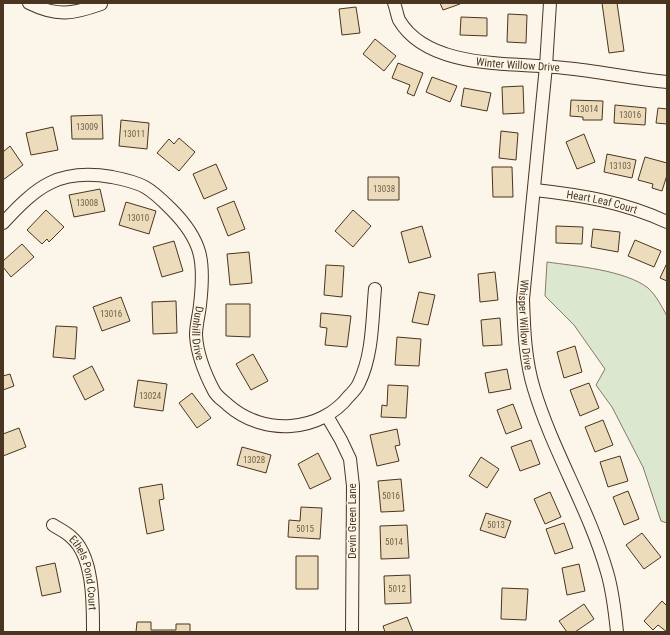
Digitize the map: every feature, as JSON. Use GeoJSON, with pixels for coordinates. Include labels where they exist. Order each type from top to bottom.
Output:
{"type":"FeatureCollection","features":[{"type":"Feature","properties":{"kind":"street"},"geometry":{"type":"LineString","coordinates":[[29,3],[49,11],[68,14],[101,4]]}},
{"type":"Feature","properties":{"kind":"street","name":"Winter Willow Drive"},"geometry":{"type":"LineString","coordinates":[[394,3],[399,20],[407,30],[429,47],[461,59],[482,63],[546,66],[635,79],[667,82]]}},
{"type":"Feature","properties":{"kind":"street","name":"Whisper Willow Drive"},"geometry":{"type":"LineString","coordinates":[[550,3],[535,190],[523,299],[524,329],[528,363],[542,413],[602,555],[612,594],[617,632]]}},
{"type":"Feature","properties":{"kind":"street","name":"Dunhill Drive"},"geometry":{"type":"LineString","coordinates":[[3,223],[23,201],[41,188],[74,174],[92,174],[134,181],[151,189],[186,224],[199,249],[203,271],[196,334],[199,354],[207,377],[215,393],[244,416],[260,423],[281,427],[309,423],[327,416],[345,401],[359,384],[370,345],[375,289]]}},
{"type":"Feature","properties":{"kind":"street","name":"Heart Leaf Court"},"geometry":{"type":"LineString","coordinates":[[535,190],[586,196],[620,204],[667,222]]}},
{"type":"Feature","properties":{"kind":"street","name":"Devin Green Lane"},"geometry":{"type":"LineString","coordinates":[[327,416],[341,440],[350,460],[352,480],[352,632]]}},
{"type":"Feature","properties":{"kind":"street","name":"Ethels Pond Court"},"geometry":{"type":"LineString","coordinates":[[53,525],[72,537],[80,548],[87,565],[93,606],[93,632]]}},
{"type":"Feature","properties":{"kind":"green space"},"geometry":{"type":"Polygon","coordinates":[[[547,262],[585,267],[613,273],[638,282],[654,294],[667,316],[667,523],[661,521],[643,467],[612,407],[596,385],[605,369],[574,325],[545,296],[547,262]]]}},
{"type":"Feature","properties":{"kind":"building"},"geometry":{"type":"Polygon","coordinates":[[[440,3],[460,3],[460,4],[443,10],[440,3]]]}},
{"type":"Feature","properties":{"kind":"building"},"geometry":{"type":"Polygon","coordinates":[[[602,3],[617,3],[624,51],[609,53],[602,3]]]}},
{"type":"Feature","properties":{"kind":"building"},"geometry":{"type":"Polygon","coordinates":[[[356,7],[360,33],[342,35],[339,9],[356,7]]]}},
{"type":"Feature","properties":{"kind":"building"},"geometry":{"type":"Polygon","coordinates":[[[508,14],[527,15],[526,43],[507,42],[508,14]]]}},
{"type":"Feature","properties":{"kind":"building"},"geometry":{"type":"Polygon","coordinates":[[[461,17],[487,18],[487,36],[460,35],[461,17]]]}},
{"type":"Feature","properties":{"kind":"building"},"geometry":{"type":"Polygon","coordinates":[[[375,39],[396,56],[384,71],[363,54],[375,39]]]}},
{"type":"Feature","properties":{"kind":"building"},"geometry":{"type":"Polygon","coordinates":[[[398,63],[423,73],[414,96],[407,93],[410,85],[392,78],[398,63]]]}},
{"type":"Feature","properties":{"kind":"building"},"geometry":{"type":"Polygon","coordinates":[[[432,77],[457,86],[450,102],[426,92],[432,77]]]}},
{"type":"Feature","properties":{"kind":"building"},"geometry":{"type":"Polygon","coordinates":[[[523,86],[524,113],[503,114],[502,87],[523,86]]]}},
{"type":"Feature","properties":{"kind":"building"},"geometry":{"type":"Polygon","coordinates":[[[464,88],[491,93],[487,111],[461,106],[464,88]]]}},
{"type":"Feature","properties":{"kind":"building"},"geometry":{"type":"Polygon","coordinates":[[[571,100],[603,101],[602,120],[583,120],[583,117],[570,116],[571,100]]]}},
{"type":"Feature","properties":{"kind":"building"},"geometry":{"type":"Polygon","coordinates":[[[615,105],[646,108],[645,125],[614,123],[615,105]]]}},
{"type":"Feature","properties":{"kind":"building"},"geometry":{"type":"Polygon","coordinates":[[[658,108],[667,109],[667,124],[656,123],[658,108]]]}},
{"type":"Feature","properties":{"kind":"building"},"geometry":{"type":"Polygon","coordinates":[[[102,115],[103,139],[72,139],[71,116],[102,115]]]}},
{"type":"Feature","properties":{"kind":"building"},"geometry":{"type":"Polygon","coordinates":[[[121,120],[149,123],[147,149],[119,146],[121,120]]]}},
{"type":"Feature","properties":{"kind":"building"},"geometry":{"type":"Polygon","coordinates":[[[53,127],[58,150],[31,155],[26,133],[53,127]]]}},
{"type":"Feature","properties":{"kind":"building"},"geometry":{"type":"Polygon","coordinates":[[[501,131],[518,133],[516,160],[499,158],[501,131]]]}},
{"type":"Feature","properties":{"kind":"building"},"geometry":{"type":"Polygon","coordinates":[[[584,134],[595,162],[577,169],[566,142],[584,134]]]}},
{"type":"Feature","properties":{"kind":"building"},"geometry":{"type":"Polygon","coordinates":[[[179,138],[195,152],[179,171],[157,153],[169,139],[174,144],[179,138]]]}},
{"type":"Feature","properties":{"kind":"building"},"geometry":{"type":"Polygon","coordinates":[[[10,146],[23,165],[3,180],[3,152],[10,146]]]}},
{"type":"Feature","properties":{"kind":"building"},"geometry":{"type":"Polygon","coordinates":[[[607,154],[636,160],[632,178],[604,172],[607,154]]]}},
{"type":"Feature","properties":{"kind":"building"},"geometry":{"type":"Polygon","coordinates":[[[645,157],[667,163],[667,175],[662,191],[652,188],[653,184],[638,180],[645,157]]]}},
{"type":"Feature","properties":{"kind":"building"},"geometry":{"type":"Polygon","coordinates":[[[216,164],[227,189],[204,199],[193,174],[216,164]]]}},
{"type":"Feature","properties":{"kind":"building"},"geometry":{"type":"Polygon","coordinates":[[[492,167],[512,167],[513,197],[493,197],[492,167]]]}},
{"type":"Feature","properties":{"kind":"building"},"geometry":{"type":"Polygon","coordinates":[[[368,177],[399,177],[399,200],[368,200],[368,177]]]}},
{"type":"Feature","properties":{"kind":"building"},"geometry":{"type":"Polygon","coordinates":[[[100,189],[105,211],[74,217],[69,195],[100,189]]]}},
{"type":"Feature","properties":{"kind":"building"},"geometry":{"type":"Polygon","coordinates":[[[234,201],[245,229],[228,236],[217,208],[234,201]]]}},
{"type":"Feature","properties":{"kind":"building"},"geometry":{"type":"Polygon","coordinates":[[[126,202],[156,211],[149,234],[119,225],[126,202]]]}},
{"type":"Feature","properties":{"kind":"building"},"geometry":{"type":"Polygon","coordinates":[[[46,210],[64,227],[49,242],[47,239],[42,244],[27,230],[46,210]]]}},
{"type":"Feature","properties":{"kind":"building"},"geometry":{"type":"Polygon","coordinates":[[[353,210],[371,226],[353,247],[335,231],[353,210]]]}},
{"type":"Feature","properties":{"kind":"building"},"geometry":{"type":"Polygon","coordinates":[[[422,226],[431,257],[409,263],[401,232],[422,226]]]}},
{"type":"Feature","properties":{"kind":"building"},"geometry":{"type":"Polygon","coordinates":[[[556,226],[583,227],[582,244],[556,243],[556,226]]]}},
{"type":"Feature","properties":{"kind":"building"},"geometry":{"type":"Polygon","coordinates":[[[593,229],[620,232],[618,252],[591,247],[593,229]]]}},
{"type":"Feature","properties":{"kind":"building"},"geometry":{"type":"Polygon","coordinates":[[[635,240],[661,251],[654,267],[628,256],[635,240]]]}},
{"type":"Feature","properties":{"kind":"building"},"geometry":{"type":"Polygon","coordinates":[[[174,241],[183,271],[162,277],[153,247],[174,241]]]}},
{"type":"Feature","properties":{"kind":"building"},"geometry":{"type":"Polygon","coordinates":[[[22,244],[34,257],[11,277],[3,267],[3,261],[22,244]]]}},
{"type":"Feature","properties":{"kind":"building"},"geometry":{"type":"Polygon","coordinates":[[[249,252],[252,283],[230,285],[227,254],[249,252]]]}},
{"type":"Feature","properties":{"kind":"building"},"geometry":{"type":"Polygon","coordinates":[[[667,263],[667,281],[660,278],[667,263]]]}},
{"type":"Feature","properties":{"kind":"building"},"geometry":{"type":"Polygon","coordinates":[[[326,265],[344,266],[342,297],[324,295],[326,265]]]}},
{"type":"Feature","properties":{"kind":"building"},"geometry":{"type":"Polygon","coordinates":[[[495,272],[498,300],[480,302],[478,274],[495,272]]]}},
{"type":"Feature","properties":{"kind":"building"},"geometry":{"type":"Polygon","coordinates":[[[419,292],[435,295],[428,325],[412,322],[419,292]]]}},
{"type":"Feature","properties":{"kind":"building"},"geometry":{"type":"Polygon","coordinates":[[[121,297],[130,321],[102,331],[93,307],[121,297]]]}},
{"type":"Feature","properties":{"kind":"building"},"geometry":{"type":"Polygon","coordinates":[[[176,301],[177,333],[153,334],[152,302],[176,301]]]}},
{"type":"Feature","properties":{"kind":"building"},"geometry":{"type":"Polygon","coordinates":[[[226,304],[250,304],[250,337],[226,336],[226,304]]]}},
{"type":"Feature","properties":{"kind":"building"},"geometry":{"type":"Polygon","coordinates":[[[321,313],[351,316],[347,347],[325,345],[327,328],[320,327],[321,313]]]}},
{"type":"Feature","properties":{"kind":"building"},"geometry":{"type":"Polygon","coordinates":[[[500,318],[502,345],[483,346],[481,320],[500,318]]]}},
{"type":"Feature","properties":{"kind":"building"},"geometry":{"type":"Polygon","coordinates":[[[56,326],[77,327],[75,359],[53,357],[56,326]]]}},
{"type":"Feature","properties":{"kind":"building"},"geometry":{"type":"Polygon","coordinates":[[[397,337],[421,339],[419,366],[395,365],[397,337]]]}},
{"type":"Feature","properties":{"kind":"building"},"geometry":{"type":"Polygon","coordinates":[[[575,346],[582,372],[564,378],[557,352],[575,346]]]}},
{"type":"Feature","properties":{"kind":"building"},"geometry":{"type":"Polygon","coordinates":[[[253,354],[268,381],[251,390],[236,364],[253,354]]]}},
{"type":"Feature","properties":{"kind":"building"},"geometry":{"type":"Polygon","coordinates":[[[92,366],[104,390],[85,400],[73,376],[92,366]]]}},
{"type":"Feature","properties":{"kind":"building"},"geometry":{"type":"Polygon","coordinates":[[[507,369],[511,389],[489,393],[485,373],[507,369]]]}},
{"type":"Feature","properties":{"kind":"building"},"geometry":{"type":"Polygon","coordinates":[[[10,374],[14,386],[3,390],[3,376],[10,374]]]}},
{"type":"Feature","properties":{"kind":"building"},"geometry":{"type":"Polygon","coordinates":[[[138,380],[167,384],[163,411],[134,407],[138,380]]]}},
{"type":"Feature","properties":{"kind":"building"},"geometry":{"type":"Polygon","coordinates":[[[589,383],[599,408],[580,416],[570,390],[589,383]]]}},
{"type":"Feature","properties":{"kind":"building"},"geometry":{"type":"Polygon","coordinates":[[[388,385],[408,386],[406,418],[381,417],[382,405],[387,406],[388,385]]]}},
{"type":"Feature","properties":{"kind":"building"},"geometry":{"type":"Polygon","coordinates":[[[192,393],[211,418],[197,428],[179,403],[192,393]]]}},
{"type":"Feature","properties":{"kind":"building"},"geometry":{"type":"Polygon","coordinates":[[[513,404],[522,428],[506,434],[497,410],[513,404]]]}},
{"type":"Feature","properties":{"kind":"building"},"geometry":{"type":"Polygon","coordinates":[[[603,420],[613,445],[595,452],[585,427],[603,420]]]}},
{"type":"Feature","properties":{"kind":"building"},"geometry":{"type":"Polygon","coordinates":[[[19,428],[26,447],[3,456],[3,434],[19,428]]]}},
{"type":"Feature","properties":{"kind":"building"},"geometry":{"type":"Polygon","coordinates":[[[397,429],[400,445],[395,446],[399,461],[377,466],[370,435],[397,429]]]}},
{"type":"Feature","properties":{"kind":"building"},"geometry":{"type":"Polygon","coordinates":[[[531,440],[540,464],[520,471],[511,447],[531,440]]]}},
{"type":"Feature","properties":{"kind":"building"},"geometry":{"type":"Polygon","coordinates":[[[242,447],[271,455],[266,473],[237,465],[242,447]]]}},
{"type":"Feature","properties":{"kind":"building"},"geometry":{"type":"Polygon","coordinates":[[[318,453],[331,479],[310,489],[298,464],[318,453]]]}},
{"type":"Feature","properties":{"kind":"building"},"geometry":{"type":"Polygon","coordinates":[[[620,456],[628,481],[608,487],[600,462],[620,456]]]}},
{"type":"Feature","properties":{"kind":"building"},"geometry":{"type":"Polygon","coordinates":[[[481,457],[499,469],[487,488],[469,476],[481,457]]]}},
{"type":"Feature","properties":{"kind":"building"},"geometry":{"type":"Polygon","coordinates":[[[401,479],[404,511],[381,512],[378,481],[401,479]]]}},
{"type":"Feature","properties":{"kind":"building"},"geometry":{"type":"Polygon","coordinates":[[[162,484],[164,499],[159,500],[164,530],[147,534],[139,488],[162,484]]]}},
{"type":"Feature","properties":{"kind":"building"},"geometry":{"type":"Polygon","coordinates":[[[628,491],[639,519],[624,525],[613,497],[628,491]]]}},
{"type":"Feature","properties":{"kind":"building"},"geometry":{"type":"Polygon","coordinates":[[[550,492],[561,517],[545,524],[534,499],[550,492]]]}},
{"type":"Feature","properties":{"kind":"building"},"geometry":{"type":"Polygon","coordinates":[[[301,507],[322,508],[320,539],[288,537],[289,520],[300,521],[301,507]]]}},
{"type":"Feature","properties":{"kind":"building"},"geometry":{"type":"Polygon","coordinates":[[[486,513],[511,521],[505,538],[480,530],[486,513]]]}},
{"type":"Feature","properties":{"kind":"building"},"geometry":{"type":"Polygon","coordinates":[[[564,523],[573,548],[555,554],[546,529],[564,523]]]}},
{"type":"Feature","properties":{"kind":"building"},"geometry":{"type":"Polygon","coordinates":[[[407,525],[409,558],[381,559],[380,526],[407,525]]]}},
{"type":"Feature","properties":{"kind":"building"},"geometry":{"type":"Polygon","coordinates":[[[642,533],[661,557],[644,569],[626,545],[642,533]]]}},
{"type":"Feature","properties":{"kind":"building"},"geometry":{"type":"Polygon","coordinates":[[[296,556],[318,556],[318,589],[296,589],[296,556]]]}},
{"type":"Feature","properties":{"kind":"building"},"geometry":{"type":"Polygon","coordinates":[[[55,563],[61,592],[42,596],[36,567],[55,563]]]}},
{"type":"Feature","properties":{"kind":"building"},"geometry":{"type":"Polygon","coordinates":[[[579,564],[585,591],[567,595],[562,568],[579,564]]]}},
{"type":"Feature","properties":{"kind":"building"},"geometry":{"type":"Polygon","coordinates":[[[410,575],[411,603],[385,604],[384,576],[410,575]]]}},
{"type":"Feature","properties":{"kind":"building"},"geometry":{"type":"Polygon","coordinates":[[[502,588],[528,589],[526,620],[501,619],[502,588]]]}},
{"type":"Feature","properties":{"kind":"building"},"geometry":{"type":"Polygon","coordinates":[[[662,601],[667,606],[667,632],[658,625],[653,630],[644,621],[662,601]]]}},
{"type":"Feature","properties":{"kind":"building"},"geometry":{"type":"Polygon","coordinates":[[[584,604],[594,619],[575,632],[567,632],[559,621],[584,604]]]}},
{"type":"Feature","properties":{"kind":"building"},"geometry":{"type":"Polygon","coordinates":[[[407,617],[413,632],[385,632],[383,626],[407,617]]]}},
{"type":"Feature","properties":{"kind":"building"},"geometry":{"type":"Polygon","coordinates":[[[137,622],[151,622],[151,630],[176,630],[176,624],[190,624],[190,632],[136,632],[137,622]]]}}]}
